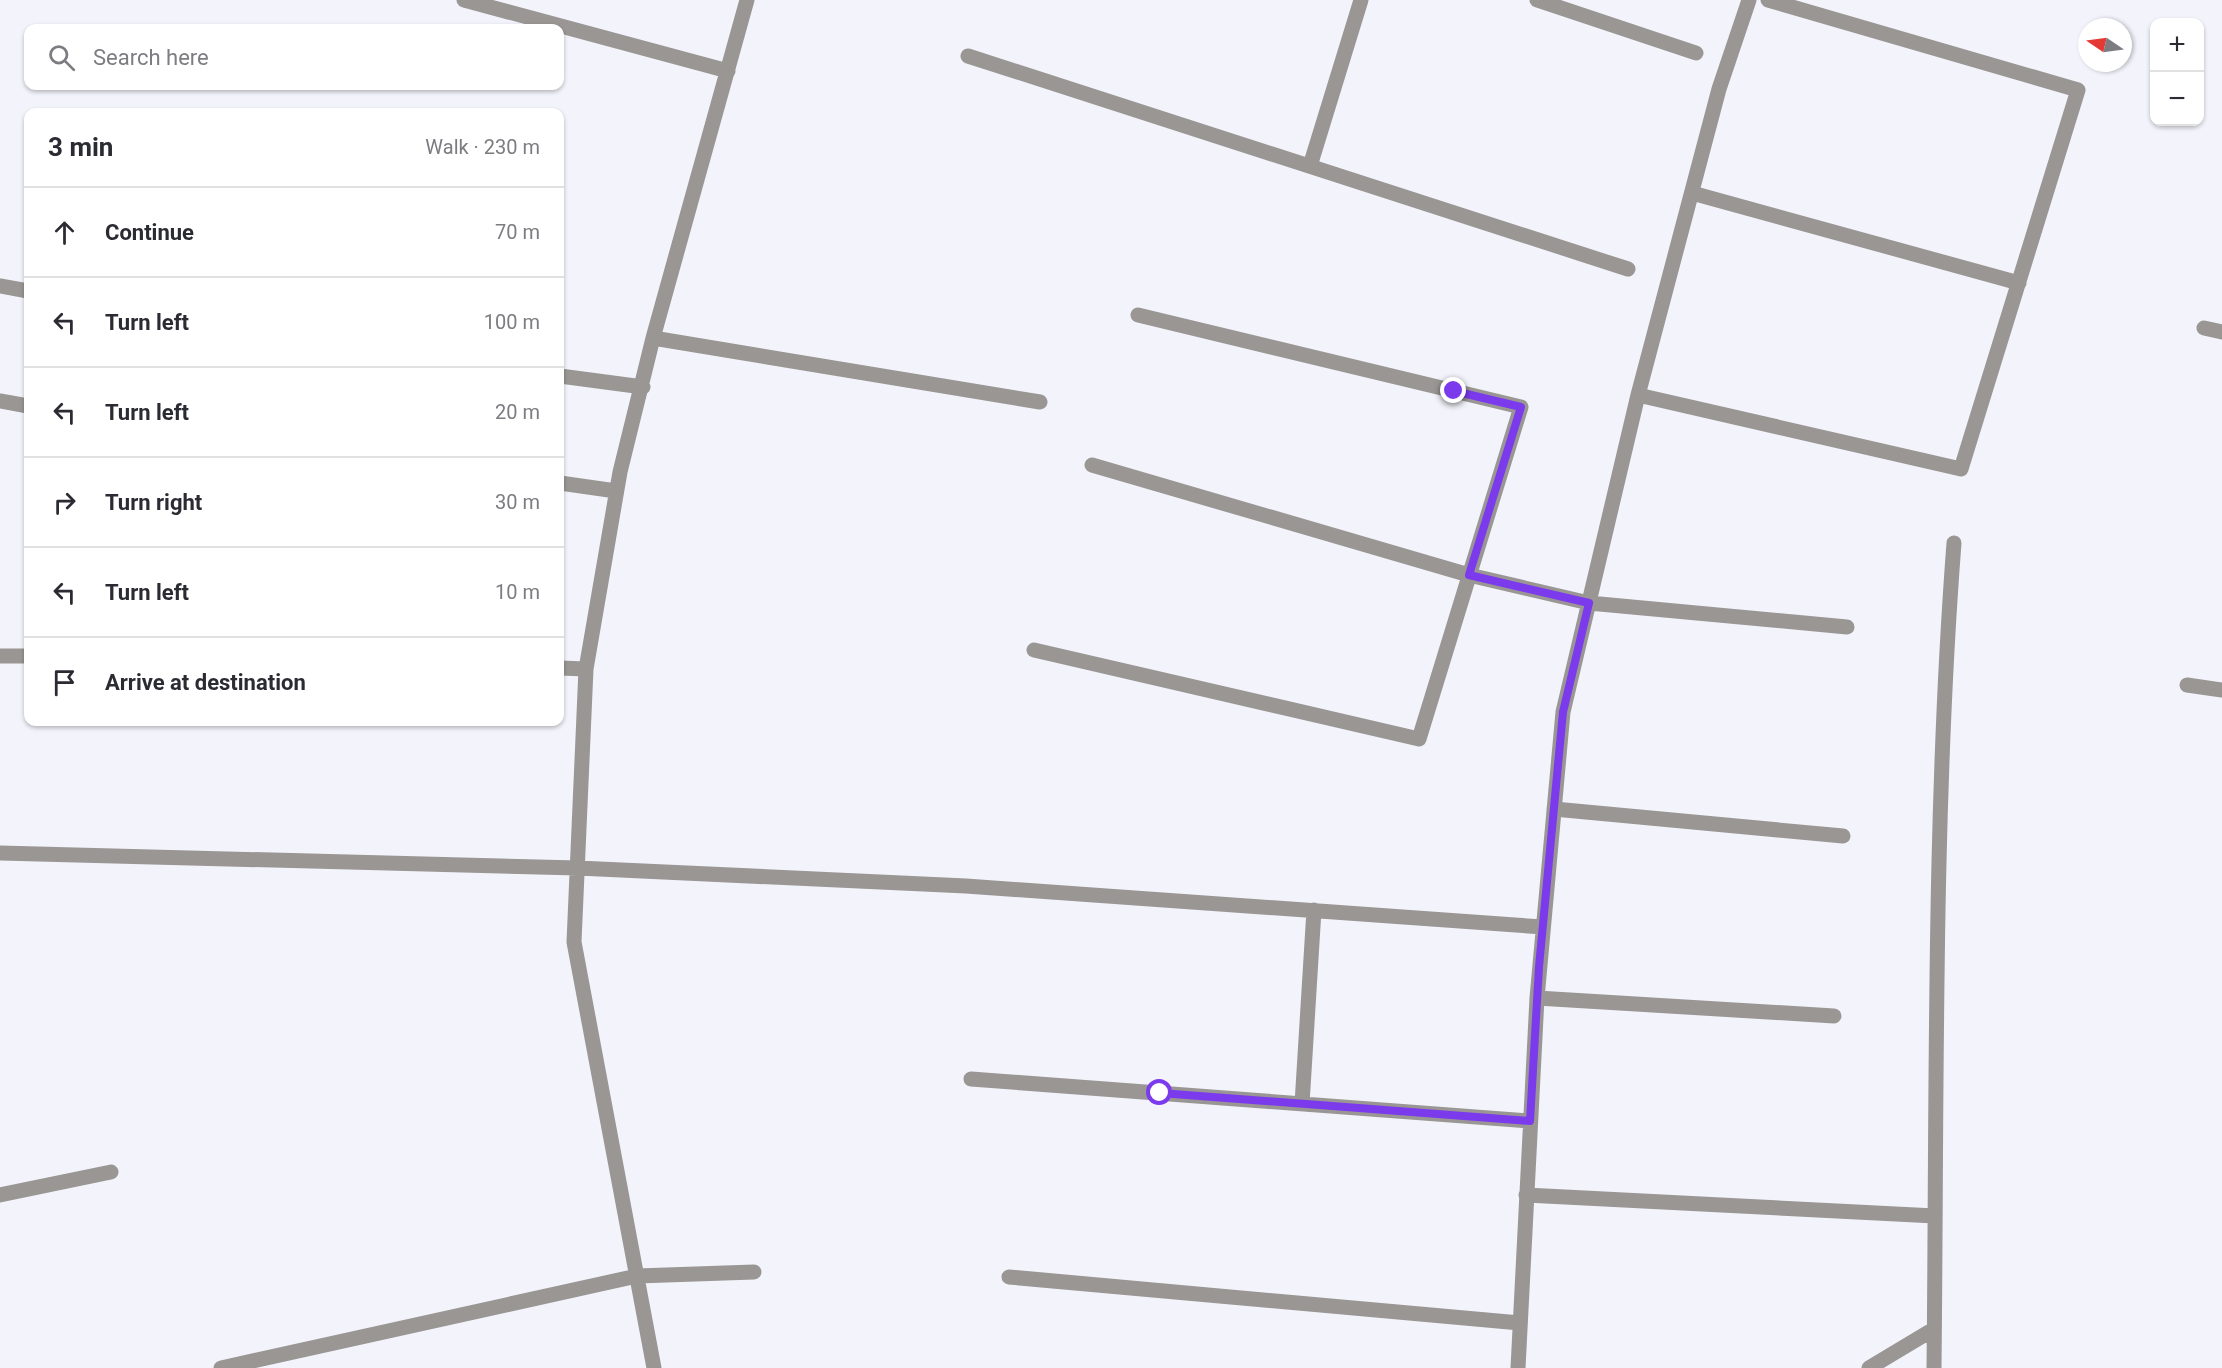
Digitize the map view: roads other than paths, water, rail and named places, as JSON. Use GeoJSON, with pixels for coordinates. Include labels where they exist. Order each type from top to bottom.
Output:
{"type":"FeatureCollection","features":[{"type":"Feature","properties":{"kind":"street"},"geometry":{"type":"LineString","coordinates":[[464,0],[552,24]]}},
{"type":"Feature","properties":{"kind":"street"},"geometry":{"type":"LineString","coordinates":[[654,1368],[574,942],[586,669],[616,491],[653,338],[747,0]]}},
{"type":"Feature","properties":{"kind":"street"},"geometry":{"type":"LineString","coordinates":[[1310,166],[1361,0]]}},
{"type":"Feature","properties":{"kind":"street"},"geometry":{"type":"LineString","coordinates":[[1537,0],[1696,53]]}},
{"type":"Feature","properties":{"kind":"street"},"geometry":{"type":"LineString","coordinates":[[1518,1368],[1537,998],[1563,712],[1638,395],[1719,89],[1749,0]]}},
{"type":"Feature","properties":{"kind":"street"},"geometry":{"type":"LineString","coordinates":[[1638,395],[1961,469],[2078,90],[1768,0]]}},
{"type":"Feature","properties":{"kind":"street"},"geometry":{"type":"LineString","coordinates":[[564,27],[728,72]]}},
{"type":"Feature","properties":{"kind":"street"},"geometry":{"type":"LineString","coordinates":[[968,56],[1628,269]]}},
{"type":"Feature","properties":{"kind":"street"},"geometry":{"type":"LineString","coordinates":[[1692,193],[2019,283]]}},
{"type":"Feature","properties":{"kind":"street"},"geometry":{"type":"LineString","coordinates":[[0,286],[24,290]]}},
{"type":"Feature","properties":{"kind":"street"},"geometry":{"type":"LineString","coordinates":[[1034,650],[1419,739],[1521,407],[1138,315]]}},
{"type":"Feature","properties":{"kind":"street"},"geometry":{"type":"LineString","coordinates":[[2205,328],[2222,332]]}},
{"type":"Feature","properties":{"kind":"street"},"geometry":{"type":"LineString","coordinates":[[653,338],[1040,402]]}},
{"type":"Feature","properties":{"kind":"street"},"geometry":{"type":"LineString","coordinates":[[564,377],[643,387]]}},
{"type":"Feature","properties":{"kind":"street"},"geometry":{"type":"LineString","coordinates":[[0,401],[24,405]]}},
{"type":"Feature","properties":{"kind":"street"},"geometry":{"type":"LineString","coordinates":[[1092,465],[1469,575],[1589,603],[1847,627]]}},
{"type":"Feature","properties":{"kind":"street"},"geometry":{"type":"LineString","coordinates":[[564,484],[616,491]]}},
{"type":"Feature","properties":{"kind":"street"},"geometry":{"type":"LineString","coordinates":[[1934,1368],[1940,849],[1954,543]]}},
{"type":"Feature","properties":{"kind":"street"},"geometry":{"type":"LineString","coordinates":[[0,656],[24,657]]}},
{"type":"Feature","properties":{"kind":"street"},"geometry":{"type":"LineString","coordinates":[[564,668],[586,669]]}},
{"type":"Feature","properties":{"kind":"street"},"geometry":{"type":"LineString","coordinates":[[2187,685],[2222,690]]}},
{"type":"Feature","properties":{"kind":"street"},"geometry":{"type":"LineString","coordinates":[[1554,808],[1843,836]]}},
{"type":"Feature","properties":{"kind":"street"},"geometry":{"type":"LineString","coordinates":[[0,853],[578,868],[966,886],[1543,927]]}},
{"type":"Feature","properties":{"kind":"street"},"geometry":{"type":"LineString","coordinates":[[1302,1104],[1314,910]]}},
{"type":"Feature","properties":{"kind":"street"},"geometry":{"type":"LineString","coordinates":[[1537,998],[1834,1016]]}},
{"type":"Feature","properties":{"kind":"street"},"geometry":{"type":"LineString","coordinates":[[971,1079],[1530,1121]]}},
{"type":"Feature","properties":{"kind":"street"},"geometry":{"type":"LineString","coordinates":[[0,1196],[111,1172]]}},
{"type":"Feature","properties":{"kind":"street"},"geometry":{"type":"LineString","coordinates":[[1526,1195],[1935,1216]]}},
{"type":"Feature","properties":{"kind":"street"},"geometry":{"type":"LineString","coordinates":[[221,1368],[637,1276],[754,1272]]}},
{"type":"Feature","properties":{"kind":"street"},"geometry":{"type":"LineString","coordinates":[[1009,1277],[1520,1323]]}},
{"type":"Feature","properties":{"kind":"street"},"geometry":{"type":"LineString","coordinates":[[1869,1368],[1934,1329]]}}]}
